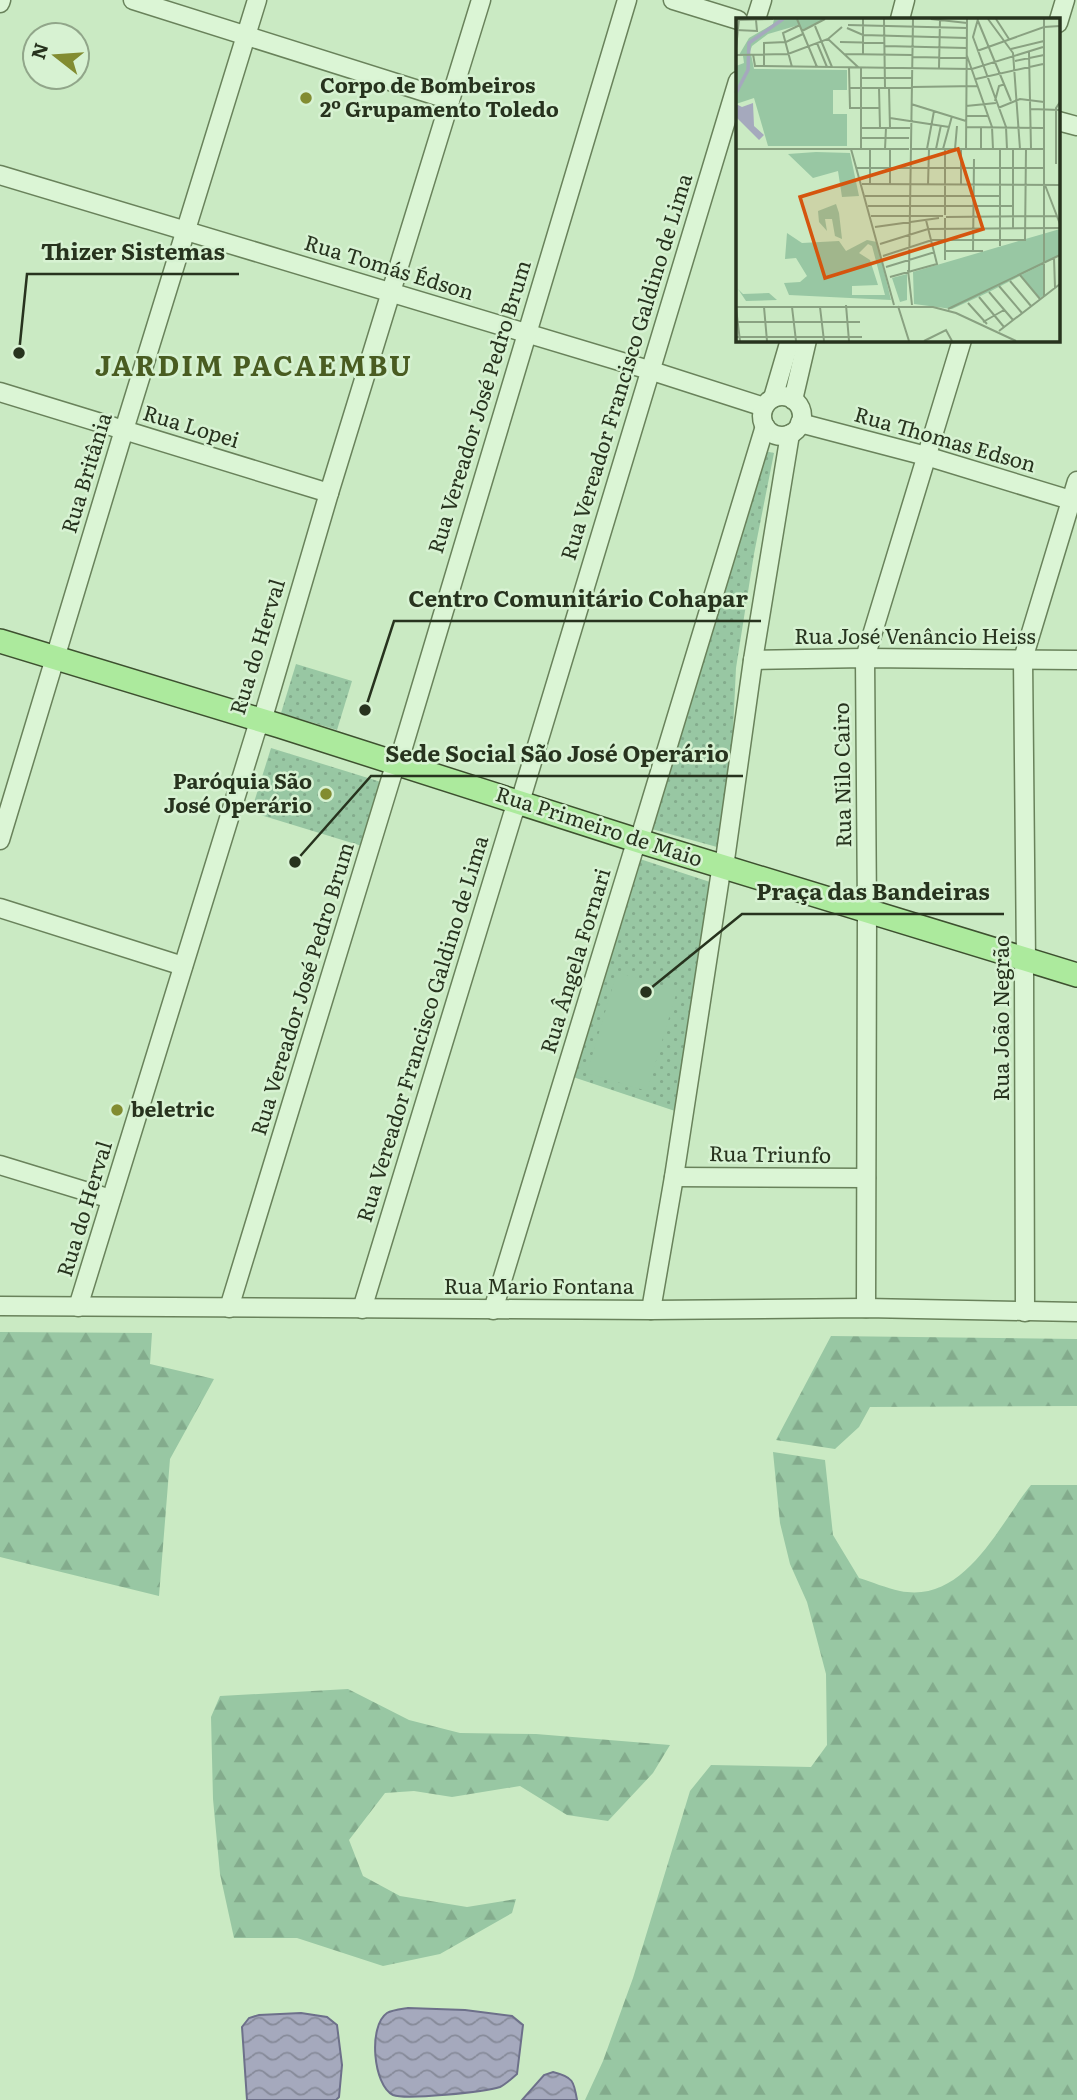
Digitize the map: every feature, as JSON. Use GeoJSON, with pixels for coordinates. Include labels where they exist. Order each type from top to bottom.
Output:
{"type":"FeatureCollection","features":[{"type":"Feature","properties":{"kind":"main road","name":"Rua Primeiro de Maio"},"geometry":{"type":"LineString","coordinates":[[0,641],[54,664],[1025,965],[1077,986]]}},
{"type":"Feature","properties":{"kind":"main road","name":"Rua Primeiro de Maio"},"geometry":{"type":"LineString","coordinates":[[0,655],[54,664]]}},
{"type":"Feature","properties":{"kind":"main road","name":"Rua Primeiro de Maio"},"geometry":{"type":"LineString","coordinates":[[1025,965],[1077,975]]}},
{"type":"Feature","properties":{"kind":"street"},"geometry":{"type":"LineString","coordinates":[[133,0],[450,100]]}},
{"type":"Feature","properties":{"kind":"street","name":"Rua Britânia"},"geometry":{"type":"LineString","coordinates":[[0,840],[257,0]]}},
{"type":"Feature","properties":{"kind":"street","name":"Rua do Herval"},"geometry":{"type":"LineString","coordinates":[[78,1307],[481,0]]}},
{"type":"Feature","properties":{"kind":"street","name":"Rua Vereador José Pedro Brum"},"geometry":{"type":"LineString","coordinates":[[229,1308],[627,0]]}},
{"type":"Feature","properties":{"kind":"street"},"geometry":{"type":"LineString","coordinates":[[673,0],[736,20]]}},
{"type":"Feature","properties":{"kind":"street"},"geometry":{"type":"LineString","coordinates":[[756,18],[762,0]]}},
{"type":"Feature","properties":{"kind":"street"},"geometry":{"type":"LineString","coordinates":[[900,18],[905,0]]}},
{"type":"Feature","properties":{"kind":"street"},"geometry":{"type":"LineString","coordinates":[[1060,18],[1065,0]]}},
{"type":"Feature","properties":{"kind":"street","name":"Rua Vereador Francisco Galdino de Lima"},"geometry":{"type":"LineString","coordinates":[[362,1309],[736,84]]}},
{"type":"Feature","properties":{"kind":"street"},"geometry":{"type":"LineString","coordinates":[[1060,122],[1077,126]]}},
{"type":"Feature","properties":{"kind":"street","name":"Rua Tomás Édson"},"geometry":{"type":"LineString","coordinates":[[0,175],[649,370],[769,403]]}},
{"type":"Feature","properties":{"kind":"street"},"geometry":{"type":"LineString","coordinates":[[790,341],[769,403],[762,414],[765,426],[779,436],[795,428]]}},
{"type":"Feature","properties":{"kind":"street"},"geometry":{"type":"LineString","coordinates":[[793,400],[807,341]]}},
{"type":"Feature","properties":{"kind":"street","name":"Rua Nilo Cairo"},"geometry":{"type":"LineString","coordinates":[[866,1308],[867,917],[864,658],[961,341]]}},
{"type":"Feature","properties":{"kind":"street","name":"Rua Lopei"},"geometry":{"type":"LineString","coordinates":[[0,392],[329,493]]}},
{"type":"Feature","properties":{"kind":"street"},"geometry":{"type":"LineString","coordinates":[[651,1310],[722,872],[753,660],[800,410],[793,400],[786,397],[769,403]]}},
{"type":"Feature","properties":{"kind":"street","name":"Rua Ângela Fornari"},"geometry":{"type":"LineString","coordinates":[[493,1310],[765,426]]}},
{"type":"Feature","properties":{"kind":"street","name":"Rua Thomas Edson"},"geometry":{"type":"LineString","coordinates":[[795,428],[926,456],[1074,501]]}},
{"type":"Feature","properties":{"kind":"street","name":"Rua João Negrão"},"geometry":{"type":"LineString","coordinates":[[1025,1312],[1023,659],[1074,501],[1077,481]]}},
{"type":"Feature","properties":{"kind":"street","name":"Rua José Venâncio Heiss"},"geometry":{"type":"LineString","coordinates":[[753,660],[1077,660]]}},
{"type":"Feature","properties":{"kind":"street"},"geometry":{"type":"LineString","coordinates":[[0,908],[183,966]]}},
{"type":"Feature","properties":{"kind":"street"},"geometry":{"type":"LineString","coordinates":[[0,1165],[111,1199]]}},
{"type":"Feature","properties":{"kind":"street","name":"Rua Triunfo"},"geometry":{"type":"LineString","coordinates":[[674,1177],[866,1178]]}},
{"type":"Feature","properties":{"kind":"street","name":"Rua Mario Fontana"},"geometry":{"type":"LineString","coordinates":[[0,1306],[493,1310],[866,1308],[1077,1312]]}},
{"type":"Feature","properties":{"kind":"green space"},"geometry":{"type":"Polygon","coordinates":[[[759,450],[774,453],[754,554],[736,668],[732,751],[717,847],[648,828],[759,450]]]}},
{"type":"Feature","properties":{"kind":"green space"},"geometry":{"type":"Polygon","coordinates":[[[296,664],[352,681],[337,730],[281,713],[296,664]]]}},
{"type":"Feature","properties":{"kind":"green space"},"geometry":{"type":"Polygon","coordinates":[[[271,748],[381,782],[362,846],[251,812],[271,748]]]}},
{"type":"Feature","properties":{"kind":"green space"},"geometry":{"type":"Polygon","coordinates":[[[640,859],[710,882],[675,1111],[573,1077],[640,859]]]}},
{"type":"Feature","properties":{"kind":"green space"},"geometry":{"type":"Polygon","coordinates":[[[617,972],[677,991],[647,1091],[587,1073],[617,972]]]}},
{"type":"Feature","properties":{"kind":"green space"},"geometry":{"type":"Polygon","coordinates":[[[0,1332],[152,1333],[150,1364],[214,1379],[170,1459],[159,1596],[0,1557],[0,1332]]]}},
{"type":"Feature","properties":{"kind":"green space"},"geometry":{"type":"Polygon","coordinates":[[[831,1336],[1077,1339],[1077,1406],[870,1407],[859,1427],[835,1449],[776,1440],[831,1336]]]}},
{"type":"Feature","properties":{"kind":"green space"},"geometry":{"type":"Polygon","coordinates":[[[773,1452],[825,1460],[833,1535],[859,1578],[900,1591],[923,1592],[943,1586],[961,1574],[978,1558],[1031,1485],[1077,1485],[1077,2100],[585,2100],[603,2061],[633,1978],[690,1791],[711,1765],[811,1767],[827,1745],[826,1674],[807,1602],[790,1564],[780,1523],[773,1452]]]}},
{"type":"Feature","properties":{"kind":"green space"},"geometry":{"type":"Polygon","coordinates":[[[348,1689],[409,1720],[460,1733],[536,1734],[670,1745],[653,1773],[608,1821],[567,1815],[520,1786],[452,1797],[414,1791],[385,1793],[349,1840],[363,1876],[400,1896],[467,1907],[516,1899],[512,1913],[440,1954],[383,1966],[297,1938],[234,1938],[220,1874],[213,1799],[211,1717],[220,1696],[348,1689]]]}},
{"type":"Feature","properties":{"kind":"water"},"geometry":{"type":"Polygon","coordinates":[[[408,2008],[465,2010],[512,2016],[523,2025],[517,2074],[502,2086],[492,2089],[429,2096],[393,2095],[386,2089],[377,2068],[377,2030],[387,2013],[408,2008]]]}},
{"type":"Feature","properties":{"kind":"water"},"geometry":{"type":"Polygon","coordinates":[[[301,2013],[327,2017],[337,2025],[342,2065],[339,2097],[336,2100],[247,2100],[242,2027],[249,2018],[259,2015],[301,2013]]]}},
{"type":"Feature","properties":{"kind":"water"},"geometry":{"type":"Polygon","coordinates":[[[553,2072],[571,2081],[577,2100],[522,2100],[544,2075],[553,2072]]]}},
{"type":"Feature","properties":{"kind":"place","name":"Corpo de Bombeiros 2º Grupamento Toledo"},"geometry":{"type":"Point","coordinates":[306,98]}},
{"type":"Feature","properties":{"kind":"place","name":"Thizer Sistemas"},"geometry":{"type":"Point","coordinates":[19,353]}},
{"type":"Feature","properties":{"kind":"place","name":"Centro Comunitário Cohapar"},"geometry":{"type":"Point","coordinates":[365,710]}},
{"type":"Feature","properties":{"kind":"place","name":"Paróquia São José Operário"},"geometry":{"type":"Point","coordinates":[326,794]}},
{"type":"Feature","properties":{"kind":"place","name":"Sede Social São José Operário"},"geometry":{"type":"Point","coordinates":[295,862]}},
{"type":"Feature","properties":{"kind":"place","name":"Praça das Bandeiras"},"geometry":{"type":"Point","coordinates":[646,992]}},
{"type":"Feature","properties":{"kind":"place","name":"beletric"},"geometry":{"type":"Point","coordinates":[117,1110]}},
{"type":"Feature","properties":{"kind":"district","name":"JARDIM PACAEMBU"},"geometry":{"type":"Point","coordinates":[254,366]}}]}
